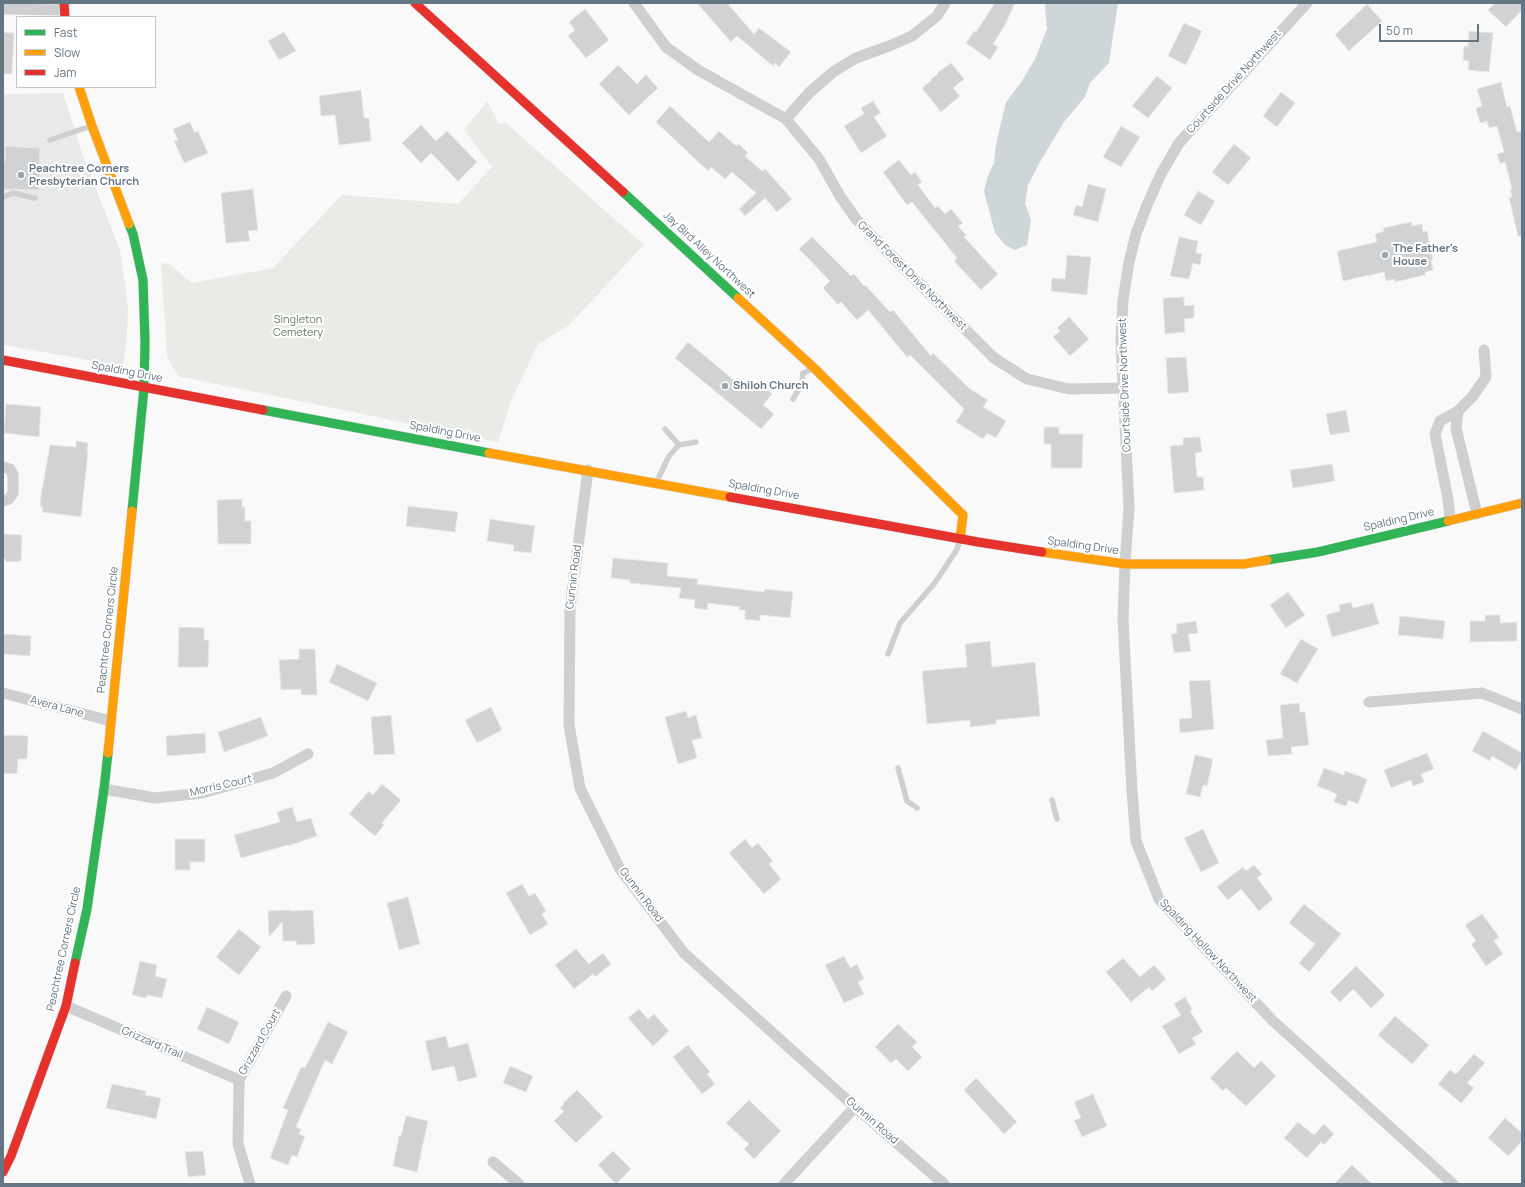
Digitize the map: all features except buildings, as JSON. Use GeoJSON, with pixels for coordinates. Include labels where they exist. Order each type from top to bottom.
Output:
{"type":"FeatureCollection","features":[{"type":"Feature","properties":{"kind":"street","name":"Jay Bird Alley Northwest"},"geometry":{"type":"LineString","coordinates":[[414,3],[500,79],[814,368],[963,515],[960,539]]}},
{"type":"Feature","properties":{"kind":"street","name":"Grand Forest Drive Northwest"},"geometry":{"type":"LineString","coordinates":[[634,3],[666,47],[698,70],[786,119],[819,159],[840,196],[856,218],[880,245],[994,358],[1027,379],[1069,389],[1124,388]]}},
{"type":"Feature","properties":{"kind":"street"},"geometry":{"type":"LineString","coordinates":[[786,119],[809,93],[833,72],[856,58],[912,36],[937,16],[945,3]]}},
{"type":"Feature","properties":{"kind":"street","name":"Courtside Drive Northwest"},"geometry":{"type":"LineString","coordinates":[[1125,564],[1129,507],[1121,341],[1123,300],[1129,262],[1136,234],[1161,174],[1179,143],[1307,3]]}},
{"type":"Feature","properties":{"kind":"street"},"geometry":{"type":"LineString","coordinates":[[3,9],[64,10]]}},
{"type":"Feature","properties":{"kind":"street","name":"Peachtree Corners Circle"},"geometry":{"type":"LineString","coordinates":[[3,1172],[11,1156],[66,1006],[87,909],[104,789],[144,388],[145,342],[143,280],[133,234],[92,126],[79,88]]}},
{"type":"Feature","properties":{"kind":"street"},"geometry":{"type":"LineString","coordinates":[[1450,520],[1448,499],[1435,434],[1440,421],[1458,411],[1472,396],[1486,377],[1484,350]]}},
{"type":"Feature","properties":{"kind":"street","name":"Spalding Drive"},"geometry":{"type":"LineString","coordinates":[[3,360],[144,388],[992,545],[1125,564],[1244,564],[1318,552],[1522,503]]}},
{"type":"Feature","properties":{"kind":"street"},"geometry":{"type":"LineString","coordinates":[[1458,411],[1456,428],[1477,514]]}},
{"type":"Feature","properties":{"kind":"street"},"geometry":{"type":"LineString","coordinates":[[3,467],[10,470],[13,475],[13,493],[9,499],[3,501]]}},
{"type":"Feature","properties":{"kind":"street","name":"Gunnin Road"},"geometry":{"type":"LineString","coordinates":[[588,470],[570,608],[569,725],[580,788],[620,869],[684,953],[855,1107],[944,1184]]}},
{"type":"Feature","properties":{"kind":"street","name":"Spalding Hollow Northwest"},"geometry":{"type":"LineString","coordinates":[[1125,564],[1125,654],[1136,841],[1159,899],[1272,1020],[1453,1184]]}},
{"type":"Feature","properties":{"kind":"street","name":"Avera Lane"},"geometry":{"type":"LineString","coordinates":[[3,693],[111,721]]}},
{"type":"Feature","properties":{"kind":"street"},"geometry":{"type":"LineString","coordinates":[[1369,702],[1482,693],[1522,709]]}},
{"type":"Feature","properties":{"kind":"street","name":"Morris Court"},"geometry":{"type":"LineString","coordinates":[[104,789],[155,798],[202,793],[273,773],[308,754]]}},
{"type":"Feature","properties":{"kind":"street","name":"Grizzard Court"},"geometry":{"type":"LineString","coordinates":[[250,1184],[238,1144],[239,1080],[286,996]]}},
{"type":"Feature","properties":{"kind":"street","name":"Grizzard Trail"},"geometry":{"type":"LineString","coordinates":[[66,1006],[239,1080]]}},
{"type":"Feature","properties":{"kind":"street"},"geometry":{"type":"LineString","coordinates":[[784,1184],[855,1107]]}},
{"type":"Feature","properties":{"kind":"street"},"geometry":{"type":"LineString","coordinates":[[493,1162],[519,1184]]}},
{"type":"Feature","properties":{"kind":"lane"},"geometry":{"type":"LineString","coordinates":[[50,140],[92,126]]}},
{"type":"Feature","properties":{"kind":"lane"},"geometry":{"type":"LineString","coordinates":[[3,197],[13,193],[35,198]]}},
{"type":"Feature","properties":{"kind":"lane"},"geometry":{"type":"LineString","coordinates":[[793,399],[802,384],[803,373],[814,368]]}},
{"type":"Feature","properties":{"kind":"lane"},"geometry":{"type":"LineString","coordinates":[[665,429],[679,445]]}},
{"type":"Feature","properties":{"kind":"lane"},"geometry":{"type":"LineString","coordinates":[[656,483],[669,456],[679,445],[696,442]]}},
{"type":"Feature","properties":{"kind":"lane"},"geometry":{"type":"LineString","coordinates":[[888,654],[900,623],[934,584],[956,552],[960,539]]}},
{"type":"Feature","properties":{"kind":"lane"},"geometry":{"type":"LineString","coordinates":[[898,768],[907,801],[917,808]]}},
{"type":"Feature","properties":{"kind":"lane"},"geometry":{"type":"LineString","coordinates":[[1052,800],[1057,819]]}},
{"type":"Feature","properties":{"kind":"shaded area"},"geometry":{"type":"Polygon","coordinates":[[[1047,3],[1118,3],[1109,63],[1090,83],[1085,97],[1064,122],[1028,185],[1025,203],[1031,220],[1027,245],[1015,250],[1005,245],[995,233],[984,191],[988,176],[994,163],[996,144],[1006,102],[1022,81],[1035,59],[1047,29],[1045,6],[1047,3]]]}},
{"type":"Feature","properties":{"kind":"shaded area"},"geometry":{"type":"Polygon","coordinates":[[[63,93],[83,156],[120,250],[128,306],[127,336],[123,366],[3,345],[3,94],[63,93]]]}},
{"type":"Feature","properties":{"kind":"green space","name":"Singleton Cemetery"},"geometry":{"type":"Polygon","coordinates":[[[487,101],[499,124],[506,123],[644,245],[568,326],[538,344],[511,401],[498,442],[178,376],[167,357],[161,264],[168,263],[192,283],[273,268],[342,195],[458,204],[492,167],[464,130],[487,101]]]}},
{"type":"Feature","properties":{"kind":"traffic: fast"},"geometry":{"type":"LineString","coordinates":[[623,192],[738,298]]}},
{"type":"Feature","properties":{"kind":"traffic: fast"},"geometry":{"type":"LineString","coordinates":[[129,224],[133,234],[143,280],[145,342],[144,388],[132,511]]}},
{"type":"Feature","properties":{"kind":"traffic: fast"},"geometry":{"type":"LineString","coordinates":[[263,410],[489,453]]}},
{"type":"Feature","properties":{"kind":"traffic: fast"},"geometry":{"type":"LineString","coordinates":[[1267,560],[1318,552],[1448,521]]}},
{"type":"Feature","properties":{"kind":"traffic: fast"},"geometry":{"type":"LineString","coordinates":[[75,963],[87,909],[108,753]]}},
{"type":"Feature","properties":{"kind":"traffic: slow"},"geometry":{"type":"LineString","coordinates":[[79,88],[129,224]]}},
{"type":"Feature","properties":{"kind":"traffic: slow"},"geometry":{"type":"LineString","coordinates":[[738,298],[814,368],[963,515],[960,539]]}},
{"type":"Feature","properties":{"kind":"traffic: slow"},"geometry":{"type":"LineString","coordinates":[[489,453],[730,497]]}},
{"type":"Feature","properties":{"kind":"traffic: slow"},"geometry":{"type":"LineString","coordinates":[[1448,521],[1522,503]]}},
{"type":"Feature","properties":{"kind":"traffic: slow"},"geometry":{"type":"LineString","coordinates":[[108,753],[132,511]]}},
{"type":"Feature","properties":{"kind":"traffic: slow"},"geometry":{"type":"LineString","coordinates":[[1042,552],[1125,564],[1244,564],[1267,560]]}},
{"type":"Feature","properties":{"kind":"traffic: jam"},"geometry":{"type":"LineString","coordinates":[[64,3],[65,16]]}},
{"type":"Feature","properties":{"kind":"traffic: jam"},"geometry":{"type":"LineString","coordinates":[[415,3],[623,192]]}},
{"type":"Feature","properties":{"kind":"traffic: jam"},"geometry":{"type":"LineString","coordinates":[[3,360],[263,410]]}},
{"type":"Feature","properties":{"kind":"traffic: jam"},"geometry":{"type":"LineString","coordinates":[[730,497],[978,542],[1042,552]]}},
{"type":"Feature","properties":{"kind":"traffic: jam"},"geometry":{"type":"LineString","coordinates":[[3,1172],[11,1156],[66,1006],[75,963]]}},
{"type":"Feature","properties":{"kind":"place","name":"Peachtree Corners Presbyterian Church"},"geometry":{"type":"Point","coordinates":[21,175]}},
{"type":"Feature","properties":{"kind":"place","name":"The Father's House"},"geometry":{"type":"Point","coordinates":[1385,255]}},
{"type":"Feature","properties":{"kind":"place","name":"Shiloh Church"},"geometry":{"type":"Point","coordinates":[725,386]}}]}
